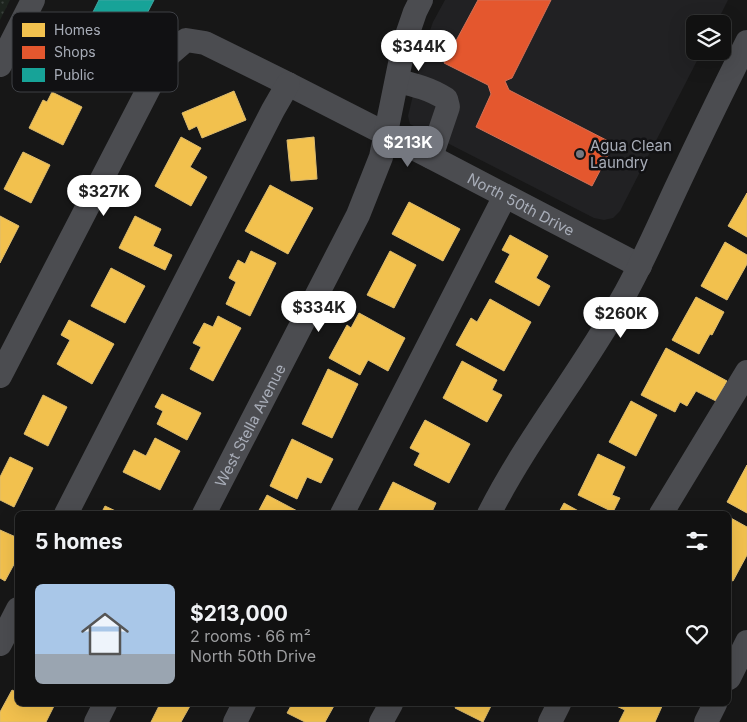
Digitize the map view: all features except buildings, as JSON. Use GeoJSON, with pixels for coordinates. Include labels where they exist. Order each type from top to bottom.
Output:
{"type":"FeatureCollection","features":[{"type":"Feature","properties":{"kind":"street"},"geometry":{"type":"LineString","coordinates":[[27,12],[33,0]]}},
{"type":"Feature","properties":{"kind":"street","name":"West Stella Avenue"},"geometry":{"type":"LineString","coordinates":[[206,511],[358,215],[381,157],[404,44],[421,0]]}},
{"type":"Feature","properties":{"kind":"street","name":"North 50th Drive"},"geometry":{"type":"LineString","coordinates":[[178,47],[186,40],[205,43],[431,157],[640,266]]}},
{"type":"Feature","properties":{"kind":"street"},"geometry":{"type":"LineString","coordinates":[[0,65],[12,41]]}},
{"type":"Feature","properties":{"kind":"street"},"geometry":{"type":"LineString","coordinates":[[490,511],[531,441],[596,345],[622,300],[747,42]]}},
{"type":"Feature","properties":{"kind":"street"},"geometry":{"type":"LineString","coordinates":[[397,81],[422,87],[446,99],[448,107],[431,157]]}},
{"type":"Feature","properties":{"kind":"street"},"geometry":{"type":"LineString","coordinates":[[68,511],[288,84]]}},
{"type":"Feature","properties":{"kind":"street","name":"North 50th Drive"},"geometry":{"type":"LineString","coordinates":[[0,376],[146,92]]}},
{"type":"Feature","properties":{"kind":"street"},"geometry":{"type":"LineString","coordinates":[[344,511],[505,196]]}},
{"type":"Feature","properties":{"kind":"street"},"geometry":{"type":"LineString","coordinates":[[663,511],[747,372]]}},
{"type":"Feature","properties":{"kind":"street"},"geometry":{"type":"LineString","coordinates":[[0,644],[15,615]]}},
{"type":"Feature","properties":{"kind":"street"},"geometry":{"type":"LineString","coordinates":[[731,674],[747,642]]}},
{"type":"Feature","properties":{"kind":"street"},"geometry":{"type":"LineString","coordinates":[[96,722],[104,706]]}},
{"type":"Feature","properties":{"kind":"street"},"geometry":{"type":"LineString","coordinates":[[235,722],[243,706]]}},
{"type":"Feature","properties":{"kind":"street"},"geometry":{"type":"LineString","coordinates":[[381,722],[389,706]]}},
{"type":"Feature","properties":{"kind":"street"},"geometry":{"type":"LineString","coordinates":[[550,722],[558,706]]}},
{"type":"Feature","properties":{"kind":"street"},"geometry":{"type":"LineString","coordinates":[[706,722],[714,706]]}},
{"type":"Feature","properties":{"kind":"shaded area"},"geometry":{"type":"Polygon","coordinates":[[[0,0],[10,0],[0,20],[0,0]]]}},
{"type":"Feature","properties":{"kind":"shaded area"},"geometry":{"type":"Polygon","coordinates":[[[445,0],[728,0],[720,15],[686,15],[686,60],[697,60],[620,211],[613,218],[604,220],[594,218],[410,124],[408,116],[425,45],[433,22],[445,0]]]}},
{"type":"Feature","properties":{"kind":"place","name":"Agua Clean Laundry"},"geometry":{"type":"Point","coordinates":[580,154]}}]}
